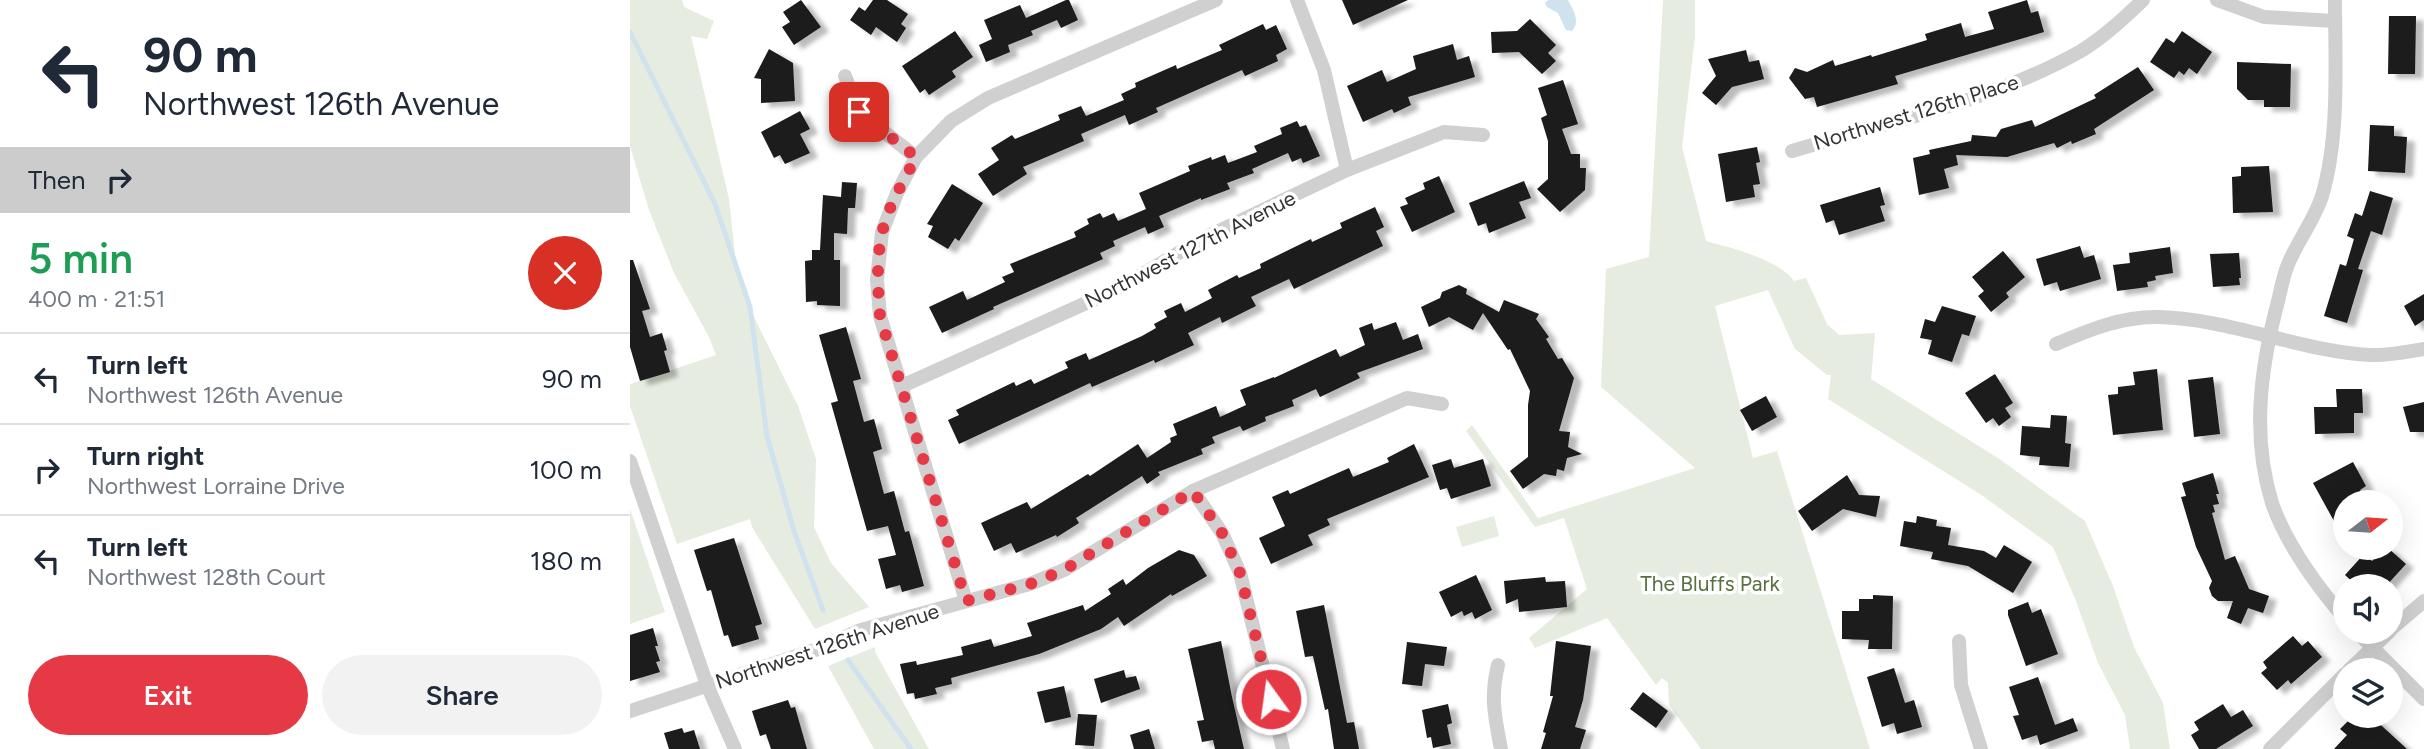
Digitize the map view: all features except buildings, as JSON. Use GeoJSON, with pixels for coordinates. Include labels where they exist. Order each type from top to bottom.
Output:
{"type":"FeatureCollection","features":[{"type":"Feature","properties":{"kind":"street"},"geometry":{"type":"LineString","coordinates":[[966,601],[880,316],[877,279],[882,232],[897,193],[916,157],[951,121],[988,98],[1216,0]]}},
{"type":"Feature","properties":{"kind":"street"},"geometry":{"type":"LineString","coordinates":[[1297,0],[1324,70],[1348,170]]}},
{"type":"Feature","properties":{"kind":"street","name":"Northwest 126th Place"},"geometry":{"type":"LineString","coordinates":[[1792,151],[2005,88],[2081,50],[2115,27],[2143,0]]}},
{"type":"Feature","properties":{"kind":"street"},"geometry":{"type":"LineString","coordinates":[[2217,0],[2263,17],[2335,20]]}},
{"type":"Feature","properties":{"kind":"street"},"geometry":{"type":"LineString","coordinates":[[2333,605],[2289,542],[2272,502],[2261,447],[2260,391],[2269,336],[2287,268],[2321,197],[2333,144],[2335,0]]}},
{"type":"Feature","properties":{"kind":"street"},"geometry":{"type":"LineString","coordinates":[[845,76],[859,112],[916,157]]}},
{"type":"Feature","properties":{"kind":"street","name":"Northwest 127th Avenue"},"geometry":{"type":"LineString","coordinates":[[902,386],[1115,290],[1206,237],[1348,170],[1444,132],[1483,135]]}},
{"type":"Feature","properties":{"kind":"street"},"geometry":{"type":"LineString","coordinates":[[2056,344],[2113,322],[2157,317],[2201,321],[2348,353],[2396,354],[2424,349]]}},
{"type":"Feature","properties":{"kind":"street","name":"Northwest 126th Avenue"},"geometry":{"type":"LineString","coordinates":[[630,710],[818,649],[861,630],[1030,584],[1064,570],[1193,491],[1407,398],[1441,404]]}},
{"type":"Feature","properties":{"kind":"street"},"geometry":{"type":"LineString","coordinates":[[630,461],[707,685],[735,749]]}},
{"type":"Feature","properties":{"kind":"street"},"geometry":{"type":"LineString","coordinates":[[1193,491],[1222,533],[1240,573],[1283,749]]}},
{"type":"Feature","properties":{"kind":"street"},"geometry":{"type":"LineString","coordinates":[[2403,620],[2424,601]]}},
{"type":"Feature","properties":{"kind":"street"},"geometry":{"type":"LineString","coordinates":[[1959,641],[1961,685],[1981,749]]}},
{"type":"Feature","properties":{"kind":"street"},"geometry":{"type":"LineString","coordinates":[[2369,644],[2424,699]]}},
{"type":"Feature","properties":{"kind":"street"},"geometry":{"type":"LineString","coordinates":[[2361,658],[2375,644]]}},
{"type":"Feature","properties":{"kind":"street"},"geometry":{"type":"LineString","coordinates":[[1498,665],[1493,703],[1501,749]]}},
{"type":"Feature","properties":{"kind":"street"},"geometry":{"type":"LineString","coordinates":[[2270,749],[2333,686]]}},
{"type":"Feature","properties":{"kind":"green space"},"geometry":{"type":"Polygon","coordinates":[[[630,0],[682,0],[684,7],[714,21],[707,39],[691,36],[729,199],[736,264],[753,315],[798,406],[816,459],[814,527],[831,563],[869,607],[815,629],[752,527],[750,519],[677,544],[630,406],[630,384],[716,355],[674,273],[649,210],[630,146],[630,0]]]}},
{"type":"Feature","properties":{"kind":"green space","name":"The Bluffs Park"},"geometry":{"type":"Polygon","coordinates":[[[1663,0],[1695,0],[1695,37],[1682,147],[1706,241],[1741,251],[1777,266],[1794,281],[1806,278],[1827,324],[1839,335],[1875,333],[1871,379],[1998,458],[2085,521],[2113,586],[2134,647],[2163,703],[2170,749],[2130,749],[2125,715],[2098,663],[2053,547],[1980,494],[1828,399],[1831,375],[1827,375],[1795,349],[1768,290],[1715,306],[1753,458],[1777,451],[1870,749],[1701,749],[1669,705],[1668,683],[1662,678],[1656,685],[1607,618],[1535,648],[1529,638],[1587,589],[1564,518],[1535,527],[1466,431],[1472,425],[1538,518],[1695,468],[1601,387],[1606,269],[1649,257],[1663,0]]]}},
{"type":"Feature","properties":{"kind":"green space"},"geometry":{"type":"Polygon","coordinates":[[[630,509],[665,612],[630,624],[630,509]]]}},
{"type":"Feature","properties":{"kind":"green space"},"geometry":{"type":"Polygon","coordinates":[[[1494,516],[1499,536],[1462,547],[1456,527],[1494,516]]]}},
{"type":"Feature","properties":{"kind":"green space"},"geometry":{"type":"Polygon","coordinates":[[[875,647],[875,652],[929,749],[874,749],[828,666],[875,647]]]}},
{"type":"Feature","properties":{"kind":"water"},"geometry":{"type":"Polygon","coordinates":[[[1548,0],[1568,0],[1576,19],[1572,31],[1566,30],[1558,13],[1547,7],[1545,3],[1548,0]]]}},
{"type":"Feature","properties":{"kind":"waterway"},"geometry":{"type":"LineString","coordinates":[[630,32],[715,204],[750,307],[767,436],[794,531],[823,610]]}},
{"type":"Feature","properties":{"kind":"waterway"},"geometry":{"type":"LineString","coordinates":[[848,660],[911,749]]}},
{"type":"Feature","properties":{"kind":"route"},"geometry":{"type":"LineString","coordinates":[[859,112],[916,157],[897,193],[882,232],[877,279],[880,316],[966,601],[1030,584],[1064,570],[1193,491],[1222,533],[1240,573],[1271,699]]}}]}
